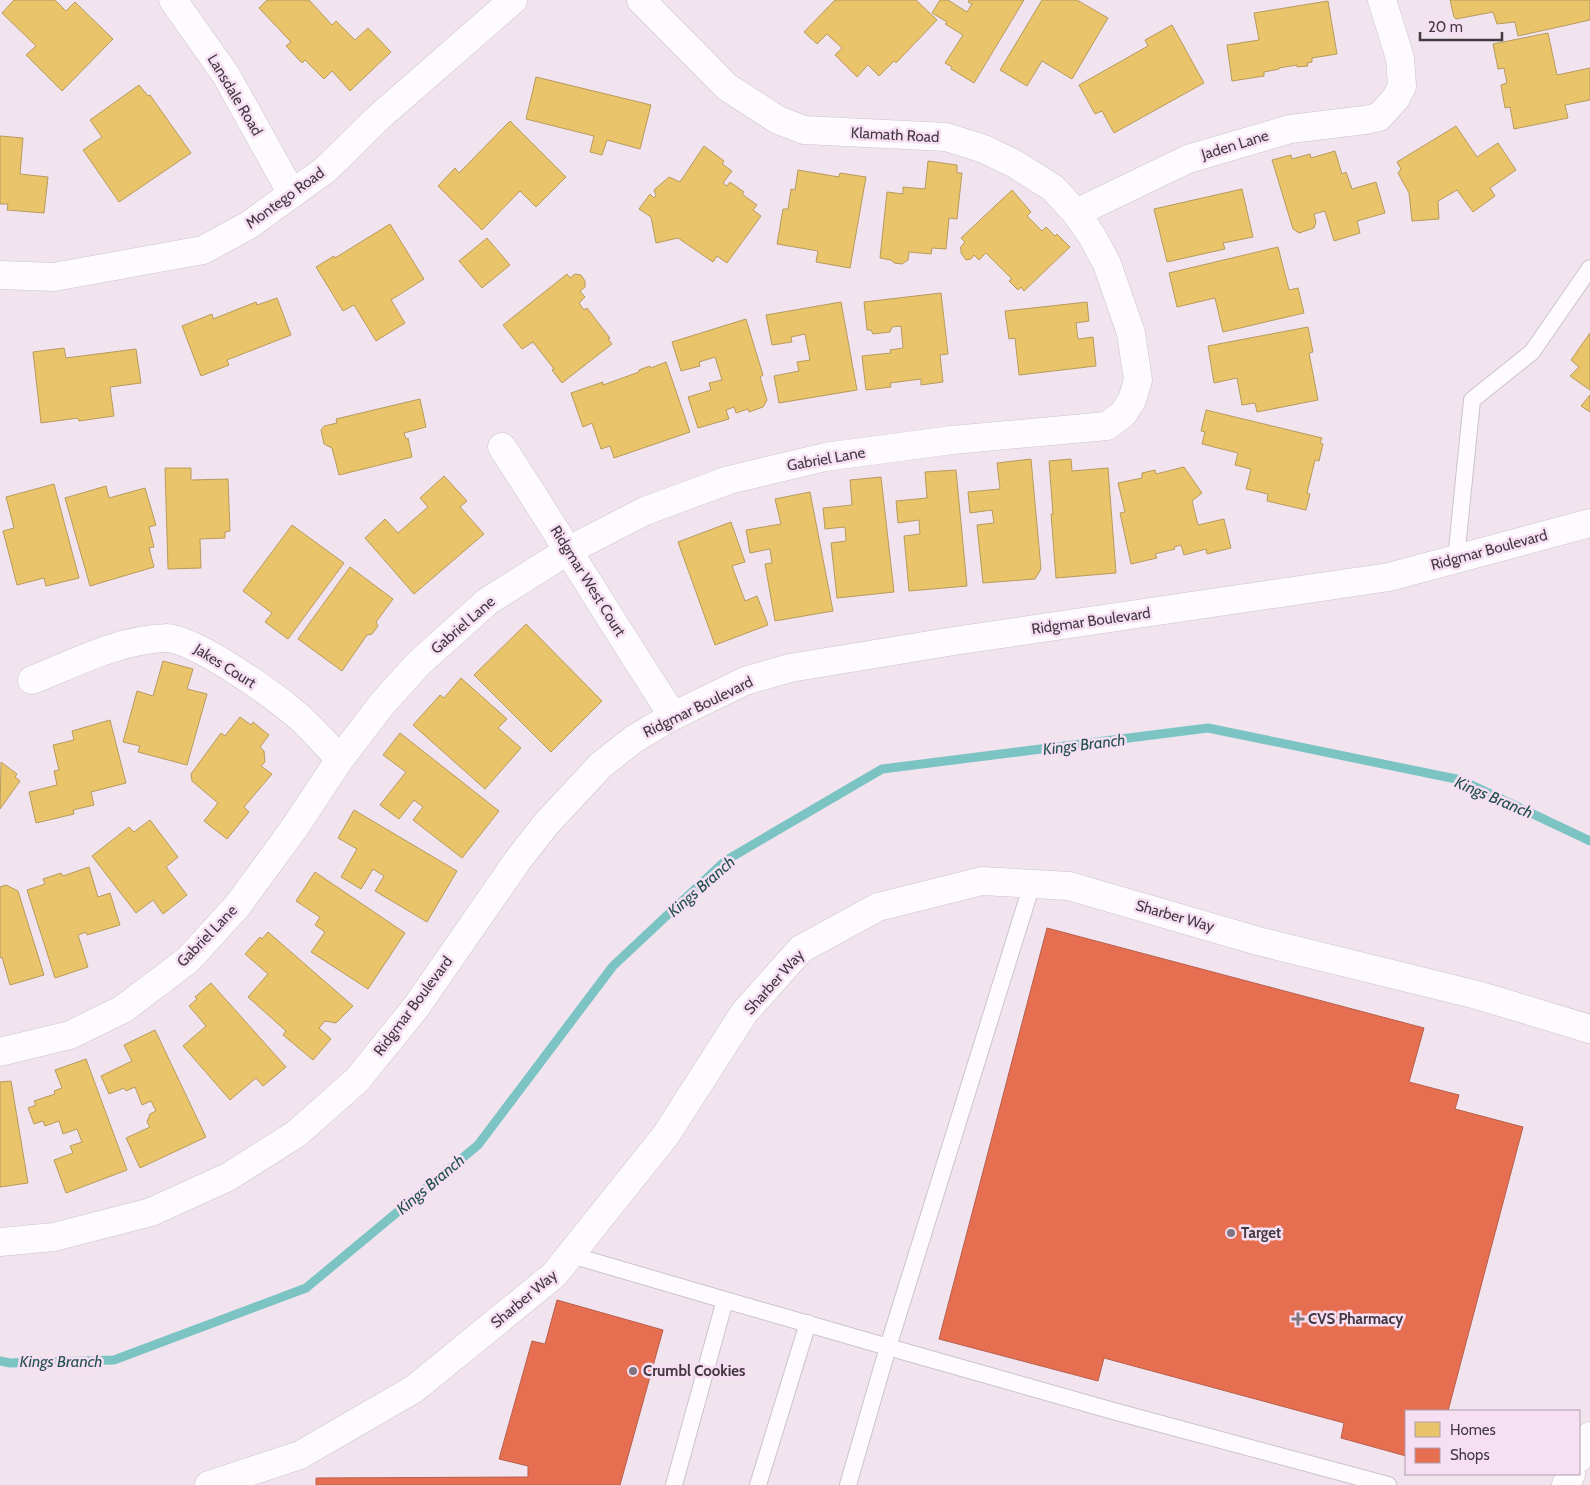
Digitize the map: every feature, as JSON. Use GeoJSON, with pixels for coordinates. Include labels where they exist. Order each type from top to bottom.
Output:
{"type":"FeatureCollection","features":[{"type":"Feature","properties":{"kind":"street","name":"Lansdale Road"},"geometry":{"type":"LineString","coordinates":[[173,0],[226,75],[292,194]]}},
{"type":"Feature","properties":{"kind":"street","name":"Montego Road"},"geometry":{"type":"LineString","coordinates":[[0,276],[54,277],[203,250],[249,225],[325,170],[380,117],[513,0]]}},
{"type":"Feature","properties":{"kind":"street","name":"Klamath Road"},"geometry":{"type":"LineString","coordinates":[[641,0],[727,87],[778,120],[804,130],[946,137],[984,149],[1015,164],[1053,188],[1076,213],[1092,236],[1107,264],[1131,333],[1138,380],[1132,400],[1123,414]]}},
{"type":"Feature","properties":{"kind":"street","name":"Jaden Lane"},"geometry":{"type":"LineString","coordinates":[[1076,213],[1188,159],[1290,129],[1379,117],[1396,98],[1402,86],[1400,58],[1382,0]]}},
{"type":"Feature","properties":{"kind":"street","name":"Gabriel Lane"},"geometry":{"type":"LineString","coordinates":[[0,1052],[70,1035],[114,1014],[188,960],[238,906],[295,827],[340,759],[382,704],[419,663],[488,601],[569,550],[645,511],[729,480],[825,457],[952,440],[1107,426],[1123,414]]}},
{"type":"Feature","properties":{"kind":"street","name":"Ridgmar West Court"},"geometry":{"type":"LineString","coordinates":[[502,447],[674,716]]}},
{"type":"Feature","properties":{"kind":"street","name":"Ridgmar Boulevard"},"geometry":{"type":"LineString","coordinates":[[0,1242],[54,1237],[151,1212],[228,1177],[296,1134],[356,1080],[416,1007],[518,860],[546,824],[601,765],[634,739],[674,716],[745,682],[790,668],[954,641],[1389,578],[1590,523]]}},
{"type":"Feature","properties":{"kind":"street","name":"Jakes Court"},"geometry":{"type":"LineString","coordinates":[[32,680],[122,644],[167,637],[188,642],[233,669],[293,711],[340,759]]}},
{"type":"Feature","properties":{"kind":"street","name":"Sharber Way"},"geometry":{"type":"LineString","coordinates":[[209,1485],[300,1455],[414,1389],[554,1276],[666,1135],[744,1013],[801,949],[878,907],[982,881],[1069,886],[1258,941],[1477,995],[1590,1029]]}},
{"type":"Feature","properties":{"kind":"street"},"geometry":{"type":"LineString","coordinates":[[1580,1456],[1590,1436]]}},
{"type":"Feature","properties":{"kind":"lane"},"geometry":{"type":"LineString","coordinates":[[1456,559],[1472,400],[1532,352],[1590,268]]}},
{"type":"Feature","properties":{"kind":"lane"},"geometry":{"type":"LineString","coordinates":[[848,1485],[888,1347],[1032,884]]}},
{"type":"Feature","properties":{"kind":"lane"},"geometry":{"type":"LineString","coordinates":[[571,1255],[888,1347],[1388,1485]]}},
{"type":"Feature","properties":{"kind":"lane"},"geometry":{"type":"LineString","coordinates":[[674,1485],[725,1300]]}},
{"type":"Feature","properties":{"kind":"lane"},"geometry":{"type":"LineString","coordinates":[[758,1485],[808,1323]]}},
{"type":"Feature","properties":{"kind":"building: Homes"},"geometry":{"type":"Polygon","coordinates":[[[14,0],[55,0],[66,11],[75,2],[113,39],[62,91],[26,55],[36,46],[2,13],[14,0]]]}},
{"type":"Feature","properties":{"kind":"building: Homes"},"geometry":{"type":"Polygon","coordinates":[[[267,0],[309,0],[332,25],[336,21],[355,40],[368,28],[391,52],[350,91],[332,71],[324,79],[305,60],[302,63],[286,46],[291,42],[259,8],[267,0]]]}},
{"type":"Feature","properties":{"kind":"building: Homes"},"geometry":{"type":"Polygon","coordinates":[[[835,0],[916,0],[937,20],[896,63],[894,61],[879,76],[868,65],[857,77],[835,55],[842,48],[827,34],[817,44],[804,32],[835,0]]]}},
{"type":"Feature","properties":{"kind":"building: Homes"},"geometry":{"type":"Polygon","coordinates":[[[940,0],[948,0],[967,12],[972,4],[968,2],[969,0],[1024,0],[974,83],[951,69],[952,67],[945,63],[963,35],[932,13],[940,0]]]}},
{"type":"Feature","properties":{"kind":"building: Homes"},"geometry":{"type":"Polygon","coordinates":[[[1042,0],[1077,0],[1108,18],[1072,79],[1042,61],[1027,86],[1000,70],[1042,0]]]}},
{"type":"Feature","properties":{"kind":"building: Homes"},"geometry":{"type":"Polygon","coordinates":[[[1450,0],[1590,0],[1590,20],[1518,36],[1515,22],[1497,24],[1493,12],[1456,19],[1450,0]]]}},
{"type":"Feature","properties":{"kind":"building: Homes"},"geometry":{"type":"Polygon","coordinates":[[[1328,1],[1337,54],[1312,58],[1312,62],[1307,63],[1308,66],[1297,67],[1297,65],[1279,68],[1264,72],[1264,76],[1232,81],[1227,45],[1259,40],[1254,13],[1328,1]]]}},
{"type":"Feature","properties":{"kind":"building: Homes"},"geometry":{"type":"Polygon","coordinates":[[[1172,25],[1204,83],[1114,133],[1102,111],[1095,114],[1079,85],[1148,46],[1145,40],[1172,25]]]}},
{"type":"Feature","properties":{"kind":"building: Homes"},"geometry":{"type":"Polygon","coordinates":[[[1548,33],[1557,75],[1590,68],[1590,100],[1565,105],[1568,118],[1514,129],[1510,107],[1505,108],[1501,85],[1507,83],[1504,68],[1498,69],[1493,44],[1548,33]]]}},
{"type":"Feature","properties":{"kind":"building: Homes"},"geometry":{"type":"Polygon","coordinates":[[[536,77],[651,105],[640,149],[607,140],[602,155],[590,152],[594,136],[526,119],[536,77]]]}},
{"type":"Feature","properties":{"kind":"building: Homes"},"geometry":{"type":"Polygon","coordinates":[[[139,85],[148,96],[150,95],[191,153],[119,202],[83,150],[102,137],[90,120],[139,85]]]}},
{"type":"Feature","properties":{"kind":"building: Homes"},"geometry":{"type":"Polygon","coordinates":[[[510,121],[566,177],[536,207],[520,191],[482,230],[438,186],[455,168],[459,173],[510,121]]]}},
{"type":"Feature","properties":{"kind":"building: Homes"},"geometry":{"type":"Polygon","coordinates":[[[1456,126],[1477,157],[1498,143],[1516,170],[1490,188],[1495,196],[1473,212],[1457,190],[1438,201],[1439,219],[1412,221],[1409,193],[1398,173],[1401,169],[1397,162],[1456,126]]]}},
{"type":"Feature","properties":{"kind":"building: Homes"},"geometry":{"type":"Polygon","coordinates":[[[0,136],[23,138],[20,174],[48,177],[44,213],[7,210],[8,204],[0,204],[0,136]]]}},
{"type":"Feature","properties":{"kind":"building: Homes"},"geometry":{"type":"Polygon","coordinates":[[[704,146],[724,161],[722,164],[732,171],[723,183],[727,186],[730,182],[744,192],[742,194],[757,205],[753,210],[761,216],[727,263],[717,256],[713,262],[678,238],[656,243],[651,217],[639,209],[650,194],[654,198],[656,195],[654,190],[669,177],[680,182],[704,146]]]}},
{"type":"Feature","properties":{"kind":"building: Homes"},"geometry":{"type":"Polygon","coordinates":[[[1335,151],[1342,174],[1346,172],[1352,189],[1376,182],[1385,213],[1357,221],[1360,233],[1334,241],[1325,211],[1314,214],[1316,222],[1314,228],[1299,233],[1293,229],[1272,160],[1291,155],[1292,159],[1310,154],[1311,158],[1335,151]]]}},
{"type":"Feature","properties":{"kind":"building: Homes"},"geometry":{"type":"Polygon","coordinates":[[[928,161],[957,165],[957,173],[962,173],[957,219],[949,218],[946,249],[932,248],[931,254],[909,252],[908,260],[902,264],[880,258],[887,192],[903,194],[903,187],[925,189],[928,161]]]}},
{"type":"Feature","properties":{"kind":"building: Homes"},"geometry":{"type":"Polygon","coordinates":[[[798,170],[839,177],[840,173],[866,177],[850,268],[816,262],[818,251],[777,244],[783,209],[788,209],[791,189],[795,190],[798,170]]]}},
{"type":"Feature","properties":{"kind":"building: Homes"},"geometry":{"type":"Polygon","coordinates":[[[1242,189],[1253,237],[1223,243],[1225,249],[1167,262],[1154,209],[1242,189]]]}},
{"type":"Feature","properties":{"kind":"building: Homes"},"geometry":{"type":"Polygon","coordinates":[[[1012,190],[1031,212],[1027,216],[1042,231],[1046,227],[1055,236],[1057,234],[1070,247],[1024,291],[1021,287],[1018,290],[1009,281],[1012,279],[986,253],[979,260],[974,255],[971,259],[966,260],[960,248],[965,242],[961,238],[1012,190]]]}},
{"type":"Feature","properties":{"kind":"building: Homes"},"geometry":{"type":"Polygon","coordinates":[[[390,224],[424,279],[391,300],[405,323],[376,341],[354,305],[343,311],[316,267],[334,256],[335,258],[390,224]]]}},
{"type":"Feature","properties":{"kind":"building: Homes"},"geometry":{"type":"Polygon","coordinates":[[[487,238],[510,265],[482,288],[459,261],[487,238]]]}},
{"type":"Feature","properties":{"kind":"building: Homes"},"geometry":{"type":"Polygon","coordinates":[[[1278,247],[1289,290],[1298,288],[1304,313],[1223,332],[1215,298],[1177,307],[1169,273],[1278,247]]]}},
{"type":"Feature","properties":{"kind":"building: Homes"},"geometry":{"type":"Polygon","coordinates":[[[567,274],[570,278],[575,274],[581,275],[585,281],[585,287],[580,291],[585,297],[579,303],[584,310],[587,308],[610,338],[608,339],[612,344],[562,383],[552,370],[554,369],[533,342],[522,349],[503,325],[567,274]]]}},
{"type":"Feature","properties":{"kind":"building: Homes"},"geometry":{"type":"Polygon","coordinates":[[[941,293],[948,354],[940,355],[943,382],[921,385],[921,379],[890,383],[891,387],[866,390],[862,356],[891,353],[890,350],[903,348],[901,326],[892,327],[890,332],[873,334],[871,330],[867,330],[864,302],[941,293]]]}},
{"type":"Feature","properties":{"kind":"building: Homes"},"geometry":{"type":"Polygon","coordinates":[[[277,298],[291,335],[227,360],[229,365],[201,376],[182,326],[212,314],[213,319],[256,302],[257,305],[277,298]]]}},
{"type":"Feature","properties":{"kind":"building: Homes"},"geometry":{"type":"Polygon","coordinates":[[[841,302],[857,390],[779,403],[774,376],[799,371],[797,362],[810,360],[805,334],[791,337],[792,342],[772,345],[766,315],[841,302]]]}},
{"type":"Feature","properties":{"kind":"building: Homes"},"geometry":{"type":"Polygon","coordinates":[[[1087,302],[1089,321],[1076,323],[1078,339],[1093,337],[1096,366],[1019,375],[1015,338],[1009,339],[1005,311],[1087,302]]]}},
{"type":"Feature","properties":{"kind":"building: Homes"},"geometry":{"type":"Polygon","coordinates":[[[746,319],[763,375],[760,377],[767,400],[763,407],[749,412],[748,409],[736,413],[734,407],[726,410],[729,419],[698,428],[688,397],[711,390],[709,383],[722,380],[715,357],[699,362],[700,366],[681,371],[672,342],[746,319]]]}},
{"type":"Feature","properties":{"kind":"building: Homes"},"geometry":{"type":"Polygon","coordinates":[[[1308,327],[1313,352],[1309,353],[1318,400],[1257,412],[1255,403],[1242,405],[1237,378],[1214,383],[1208,346],[1308,327]]]}},
{"type":"Feature","properties":{"kind":"building: Homes"},"geometry":{"type":"Polygon","coordinates":[[[1590,333],[1590,390],[1570,376],[1579,367],[1571,360],[1590,333]]]}},
{"type":"Feature","properties":{"kind":"building: Homes"},"geometry":{"type":"Polygon","coordinates":[[[64,348],[66,358],[136,349],[141,383],[110,387],[114,416],[79,421],[78,418],[41,423],[33,352],[64,348]]]}},
{"type":"Feature","properties":{"kind":"building: Homes"},"geometry":{"type":"Polygon","coordinates":[[[666,362],[690,432],[614,458],[610,446],[601,449],[592,423],[583,427],[571,393],[603,382],[603,385],[639,372],[639,370],[666,362]]]}},
{"type":"Feature","properties":{"kind":"building: Homes"},"geometry":{"type":"Polygon","coordinates":[[[1590,395],[1590,412],[1581,406],[1590,395]]]}},
{"type":"Feature","properties":{"kind":"building: Homes"},"geometry":{"type":"Polygon","coordinates":[[[420,399],[426,427],[404,433],[406,439],[408,438],[412,457],[339,475],[332,448],[324,444],[321,430],[324,426],[337,423],[336,419],[420,399]]]}},
{"type":"Feature","properties":{"kind":"building: Homes"},"geometry":{"type":"Polygon","coordinates":[[[1206,410],[1322,438],[1320,443],[1323,444],[1319,461],[1315,460],[1307,493],[1310,494],[1306,510],[1267,501],[1268,494],[1246,489],[1251,469],[1235,465],[1238,453],[1202,444],[1205,432],[1201,431],[1206,410]]]}},
{"type":"Feature","properties":{"kind":"building: Homes"},"geometry":{"type":"Polygon","coordinates":[[[1031,459],[1041,569],[1035,579],[983,583],[977,525],[994,523],[992,510],[970,513],[968,492],[1000,489],[997,463],[1031,459]]]}},
{"type":"Feature","properties":{"kind":"building: Homes"},"geometry":{"type":"Polygon","coordinates":[[[1071,459],[1072,471],[1108,468],[1116,573],[1056,578],[1049,461],[1071,459]]]}},
{"type":"Feature","properties":{"kind":"building: Homes"},"geometry":{"type":"Polygon","coordinates":[[[1184,467],[1202,493],[1192,501],[1198,525],[1224,519],[1231,548],[1207,554],[1206,549],[1184,555],[1181,545],[1174,547],[1175,549],[1155,554],[1157,558],[1131,564],[1120,513],[1125,512],[1118,483],[1142,478],[1142,473],[1155,470],[1156,474],[1184,467]]]}},
{"type":"Feature","properties":{"kind":"building: Homes"},"geometry":{"type":"Polygon","coordinates":[[[165,468],[191,468],[191,480],[228,479],[230,531],[225,532],[225,538],[200,539],[201,568],[168,569],[165,468]]]}},
{"type":"Feature","properties":{"kind":"building: Homes"},"geometry":{"type":"Polygon","coordinates":[[[956,470],[967,586],[909,591],[904,536],[920,534],[919,520],[898,523],[896,501],[927,498],[925,472],[956,470]]]}},
{"type":"Feature","properties":{"kind":"building: Homes"},"geometry":{"type":"Polygon","coordinates":[[[444,476],[467,501],[460,507],[484,534],[414,594],[365,538],[385,519],[398,533],[428,507],[420,498],[444,476]]]}},
{"type":"Feature","properties":{"kind":"building: Homes"},"geometry":{"type":"Polygon","coordinates":[[[881,477],[894,592],[837,598],[831,543],[846,541],[845,527],[825,529],[823,508],[852,505],[850,480],[881,477]]]}},
{"type":"Feature","properties":{"kind":"building: Homes"},"geometry":{"type":"Polygon","coordinates":[[[54,484],[79,578],[46,586],[44,578],[17,585],[3,531],[14,528],[6,497],[54,484]]]}},
{"type":"Feature","properties":{"kind":"building: Homes"},"geometry":{"type":"Polygon","coordinates":[[[106,486],[109,498],[145,488],[156,525],[149,527],[154,547],[149,548],[154,567],[90,586],[65,498],[106,486]]]}},
{"type":"Feature","properties":{"kind":"building: Homes"},"geometry":{"type":"Polygon","coordinates":[[[810,492],[833,611],[775,621],[765,564],[772,563],[770,549],[750,553],[746,530],[781,524],[775,499],[810,492]]]}},
{"type":"Feature","properties":{"kind":"building: Homes"},"geometry":{"type":"Polygon","coordinates":[[[731,522],[745,562],[732,566],[745,601],[757,596],[768,625],[715,645],[678,542],[731,522]]]}},
{"type":"Feature","properties":{"kind":"building: Homes"},"geometry":{"type":"Polygon","coordinates":[[[292,525],[344,563],[288,639],[265,622],[272,613],[243,591],[292,525]]]}},
{"type":"Feature","properties":{"kind":"building: Homes"},"geometry":{"type":"Polygon","coordinates":[[[350,567],[393,599],[376,622],[378,626],[372,634],[367,635],[342,671],[298,639],[350,567]]]}},
{"type":"Feature","properties":{"kind":"building: Homes"},"geometry":{"type":"Polygon","coordinates":[[[526,624],[602,701],[551,752],[474,675],[526,624]]]}},
{"type":"Feature","properties":{"kind":"building: Homes"},"geometry":{"type":"Polygon","coordinates":[[[163,661],[193,669],[187,689],[207,694],[187,765],[138,752],[140,746],[123,742],[137,691],[153,696],[163,661]]]}},
{"type":"Feature","properties":{"kind":"building: Homes"},"geometry":{"type":"Polygon","coordinates":[[[461,678],[507,719],[498,728],[521,748],[485,789],[413,725],[440,695],[444,698],[461,678]]]}},
{"type":"Feature","properties":{"kind":"building: Homes"},"geometry":{"type":"Polygon","coordinates":[[[240,717],[251,725],[253,722],[269,735],[260,747],[264,751],[265,762],[261,766],[272,774],[244,807],[249,812],[227,839],[204,821],[218,803],[192,781],[191,774],[221,733],[225,736],[240,717]]]}},
{"type":"Feature","properties":{"kind":"building: Homes"},"geometry":{"type":"Polygon","coordinates":[[[110,720],[126,783],[91,792],[94,805],[73,810],[74,814],[36,823],[29,792],[57,785],[54,771],[59,770],[53,745],[74,740],[72,731],[110,720]]]}},
{"type":"Feature","properties":{"kind":"building: Homes"},"geometry":{"type":"Polygon","coordinates":[[[400,733],[499,811],[462,858],[413,820],[423,807],[414,800],[399,819],[380,805],[406,772],[383,755],[400,733]]]}},
{"type":"Feature","properties":{"kind":"building: Homes"},"geometry":{"type":"Polygon","coordinates":[[[1,762],[17,774],[15,777],[20,781],[0,809],[1,762]]]}},
{"type":"Feature","properties":{"kind":"building: Homes"},"geometry":{"type":"Polygon","coordinates":[[[354,810],[457,871],[427,922],[375,891],[384,876],[373,869],[361,889],[341,877],[357,849],[338,838],[354,810]]]}},
{"type":"Feature","properties":{"kind":"building: Homes"},"geometry":{"type":"Polygon","coordinates":[[[150,820],[178,857],[166,867],[187,895],[163,914],[153,900],[136,913],[92,856],[129,827],[134,832],[150,820]]]}},
{"type":"Feature","properties":{"kind":"building: Homes"},"geometry":{"type":"Polygon","coordinates":[[[89,867],[98,897],[110,893],[120,925],[87,935],[86,932],[78,935],[88,967],[55,978],[27,890],[45,884],[43,879],[61,873],[63,876],[89,867]]]}},
{"type":"Feature","properties":{"kind":"building: Homes"},"geometry":{"type":"Polygon","coordinates":[[[315,872],[405,933],[368,989],[311,952],[325,932],[315,925],[320,917],[296,901],[315,872]]]}},
{"type":"Feature","properties":{"kind":"building: Homes"},"geometry":{"type":"Polygon","coordinates":[[[6,885],[18,891],[44,975],[10,985],[2,957],[0,958],[0,887],[6,885]]]}},
{"type":"Feature","properties":{"kind":"building: Homes"},"geometry":{"type":"Polygon","coordinates":[[[268,932],[353,1006],[336,1023],[325,1021],[319,1028],[331,1039],[313,1060],[283,1035],[286,1031],[248,997],[268,974],[245,954],[260,937],[262,939],[268,932]]]}},
{"type":"Feature","properties":{"kind":"building: Homes"},"geometry":{"type":"Polygon","coordinates":[[[211,983],[286,1067],[263,1086],[256,1078],[230,1100],[183,1046],[206,1026],[189,1006],[197,999],[195,997],[211,983]]]}},
{"type":"Feature","properties":{"kind":"building: Homes"},"geometry":{"type":"Polygon","coordinates":[[[155,1030],[206,1137],[140,1168],[126,1138],[150,1127],[147,1122],[150,1114],[156,1111],[151,1101],[142,1105],[135,1087],[126,1091],[124,1088],[109,1094],[101,1076],[132,1061],[124,1045],[155,1030]]]}},
{"type":"Feature","properties":{"kind":"building: Homes"},"geometry":{"type":"Polygon","coordinates":[[[86,1059],[127,1170],[66,1193],[54,1160],[73,1153],[70,1146],[82,1142],[77,1129],[63,1134],[59,1121],[45,1126],[43,1121],[34,1124],[28,1108],[36,1105],[34,1101],[55,1094],[54,1091],[62,1088],[55,1070],[86,1059]]]}},
{"type":"Feature","properties":{"kind":"building: Homes"},"geometry":{"type":"Polygon","coordinates":[[[11,1081],[28,1183],[0,1187],[0,1082],[11,1081]]]}},
{"type":"Feature","properties":{"kind":"building: Shops","name":"Target"},"geometry":{"type":"Polygon","coordinates":[[[1047,928],[1424,1028],[1409,1082],[1459,1095],[1455,1109],[1523,1127],[1448,1410],[1405,1410],[1405,1456],[1341,1438],[1344,1423],[1104,1358],[1098,1381],[939,1339],[1047,928]]]}},
{"type":"Feature","properties":{"kind":"building: Shops"},"geometry":{"type":"Polygon","coordinates":[[[557,1300],[663,1330],[620,1485],[316,1485],[316,1478],[528,1477],[528,1466],[499,1459],[532,1341],[545,1344],[557,1300]]]}},
{"type":"Feature","properties":{"kind":"waterway","name":"Kings Branch"},"geometry":{"type":"LineString","coordinates":[[0,1361],[10,1363],[114,1360],[306,1288],[478,1145],[613,966],[725,861],[882,769],[1208,728],[1461,780],[1590,841]]}},
{"type":"Feature","properties":{"kind":"place","name":"Target"},"geometry":{"type":"Point","coordinates":[1231,1233]}},
{"type":"Feature","properties":{"kind":"place","name":"CVS Pharmacy"},"geometry":{"type":"Point","coordinates":[1298,1319]}},
{"type":"Feature","properties":{"kind":"place","name":"Crumbl Cookies"},"geometry":{"type":"Point","coordinates":[633,1371]}}]}
